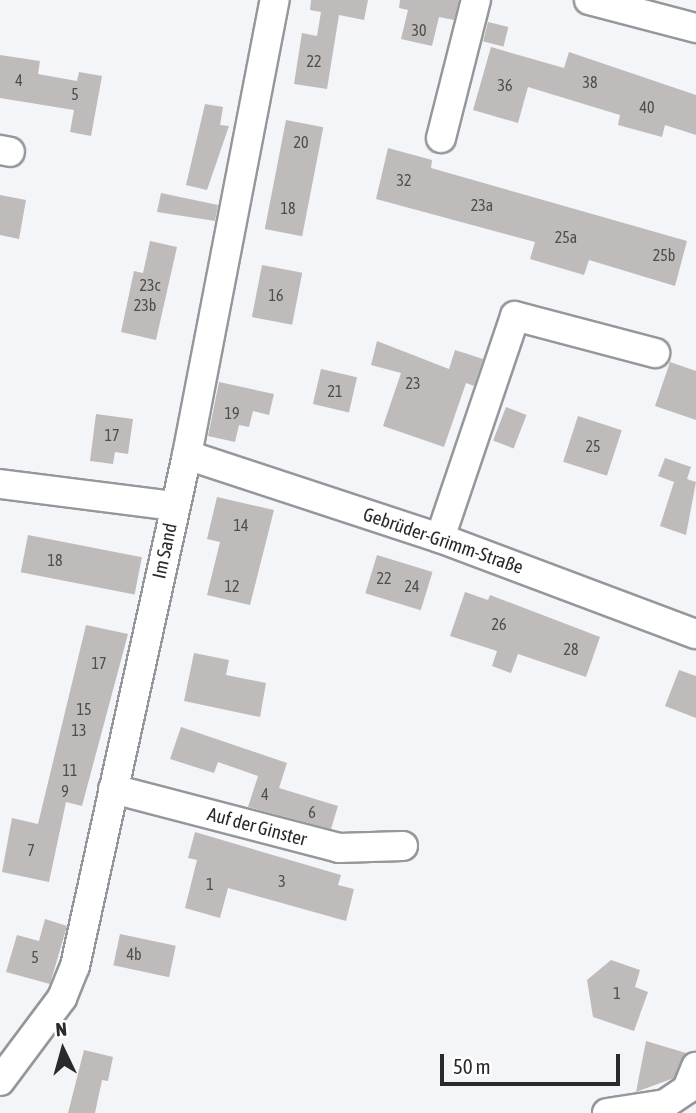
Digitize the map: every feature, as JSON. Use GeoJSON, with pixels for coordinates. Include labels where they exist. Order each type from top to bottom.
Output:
{"type":"FeatureCollection","features":[{"type":"Feature","properties":{"kind":"street","name":"Im Sand"},"geometry":{"type":"LineString","coordinates":[[0,1081],[62,998],[75,966],[187,456],[275,0]]}},
{"type":"Feature","properties":{"kind":"street"},"geometry":{"type":"LineString","coordinates":[[441,138],[476,0]]}},
{"type":"Feature","properties":{"kind":"street"},"geometry":{"type":"LineString","coordinates":[[589,0],[696,28]]}},
{"type":"Feature","properties":{"kind":"street"},"geometry":{"type":"LineString","coordinates":[[440,538],[515,316],[655,353]]}},
{"type":"Feature","properties":{"kind":"street","name":"Gebrüder-Grimm-Straße"},"geometry":{"type":"LineString","coordinates":[[187,456],[440,538],[696,634]]}},
{"type":"Feature","properties":{"kind":"street"},"geometry":{"type":"LineString","coordinates":[[0,484],[175,506]]}},
{"type":"Feature","properties":{"kind":"street","name":"Auf der Ginster"},"geometry":{"type":"LineString","coordinates":[[113,789],[339,848],[403,846]]}},
{"type":"Feature","properties":{"kind":"street"},"geometry":{"type":"LineString","coordinates":[[607,1113],[658,1105],[687,1089],[696,1067]]}},
{"type":"Feature","properties":{"kind":"building"},"geometry":{"type":"Polygon","coordinates":[[[311,0],[368,0],[364,20],[339,15],[327,89],[294,84],[302,33],[317,36],[321,12],[310,10],[311,0]]]}},
{"type":"Feature","properties":{"kind":"building"},"geometry":{"type":"Polygon","coordinates":[[[400,0],[459,0],[454,20],[439,17],[432,46],[401,39],[408,10],[399,8],[400,0]]]}},
{"type":"Feature","properties":{"kind":"building"},"geometry":{"type":"Polygon","coordinates":[[[488,22],[508,27],[504,46],[483,41],[488,22]]]}},
{"type":"Feature","properties":{"kind":"building"},"geometry":{"type":"Polygon","coordinates":[[[491,47],[564,68],[569,52],[696,95],[696,135],[665,125],[662,137],[618,125],[620,115],[528,87],[518,123],[473,110],[491,47]]]}},
{"type":"Feature","properties":{"kind":"building"},"geometry":{"type":"Polygon","coordinates":[[[0,55],[40,61],[38,74],[77,81],[79,72],[102,76],[91,136],[70,132],[74,110],[0,98],[0,55]]]}},
{"type":"Feature","properties":{"kind":"building"},"geometry":{"type":"Polygon","coordinates":[[[205,104],[223,107],[220,125],[229,126],[207,190],[186,185],[205,104]]]}},
{"type":"Feature","properties":{"kind":"building"},"geometry":{"type":"Polygon","coordinates":[[[286,120],[323,127],[302,236],[265,229],[286,120]]]}},
{"type":"Feature","properties":{"kind":"building"},"geometry":{"type":"Polygon","coordinates":[[[388,148],[432,160],[431,168],[687,241],[675,286],[589,260],[584,275],[530,259],[535,242],[376,199],[388,148]]]}},
{"type":"Feature","properties":{"kind":"building"},"geometry":{"type":"Polygon","coordinates":[[[161,193],[218,205],[215,221],[157,212],[161,193]]]}},
{"type":"Feature","properties":{"kind":"building"},"geometry":{"type":"Polygon","coordinates":[[[0,195],[26,200],[19,239],[0,235],[0,195]]]}},
{"type":"Feature","properties":{"kind":"building"},"geometry":{"type":"Polygon","coordinates":[[[150,241],[177,247],[156,340],[121,332],[134,271],[143,273],[150,241]]]}},
{"type":"Feature","properties":{"kind":"building"},"geometry":{"type":"Polygon","coordinates":[[[262,265],[302,273],[292,325],[252,317],[262,265]]]}},
{"type":"Feature","properties":{"kind":"building"},"geometry":{"type":"Polygon","coordinates":[[[377,341],[449,369],[455,350],[483,359],[474,386],[466,383],[444,447],[383,426],[401,373],[371,365],[377,341]]]}},
{"type":"Feature","properties":{"kind":"building"},"geometry":{"type":"Polygon","coordinates":[[[670,362],[696,371],[696,420],[655,406],[670,362]]]}},
{"type":"Feature","properties":{"kind":"building"},"geometry":{"type":"Polygon","coordinates":[[[321,369],[357,377],[349,412],[313,404],[321,369]]]}},
{"type":"Feature","properties":{"kind":"building"},"geometry":{"type":"Polygon","coordinates":[[[219,382],[274,394],[269,415],[253,411],[249,427],[239,425],[235,442],[208,436],[219,382]]]}},
{"type":"Feature","properties":{"kind":"building"},"geometry":{"type":"Polygon","coordinates":[[[506,407],[527,415],[514,448],[493,441],[506,407]]]}},
{"type":"Feature","properties":{"kind":"building"},"geometry":{"type":"Polygon","coordinates":[[[96,414],[133,419],[128,454],[115,452],[113,464],[90,461],[96,414]]]}},
{"type":"Feature","properties":{"kind":"building"},"geometry":{"type":"Polygon","coordinates":[[[578,416],[622,430],[607,476],[563,462],[578,416]]]}},
{"type":"Feature","properties":{"kind":"building"},"geometry":{"type":"Polygon","coordinates":[[[665,458],[691,467],[687,479],[696,482],[686,535],[660,526],[674,482],[658,476],[665,458]]]}},
{"type":"Feature","properties":{"kind":"building"},"geometry":{"type":"Polygon","coordinates":[[[217,497],[274,510],[250,605],[207,595],[220,542],[207,539],[217,497]]]}},
{"type":"Feature","properties":{"kind":"building"},"geometry":{"type":"Polygon","coordinates":[[[28,535],[142,557],[135,594],[21,572],[28,535]]]}},
{"type":"Feature","properties":{"kind":"building"},"geometry":{"type":"Polygon","coordinates":[[[377,555],[432,572],[421,610],[365,593],[377,555]]]}},
{"type":"Feature","properties":{"kind":"building"},"geometry":{"type":"Polygon","coordinates":[[[465,592],[488,600],[490,595],[600,637],[586,677],[518,654],[511,673],[492,666],[497,651],[450,636],[465,592]]]}},
{"type":"Feature","properties":{"kind":"building"},"geometry":{"type":"Polygon","coordinates":[[[86,625],[128,634],[82,806],[66,802],[49,882],[2,872],[12,818],[38,824],[86,625]]]}},
{"type":"Feature","properties":{"kind":"building"},"geometry":{"type":"Polygon","coordinates":[[[194,653],[229,660],[226,675],[266,683],[260,717],[184,701],[194,653]]]}},
{"type":"Feature","properties":{"kind":"building"},"geometry":{"type":"Polygon","coordinates":[[[679,670],[696,676],[696,718],[665,706],[679,670]]]}},
{"type":"Feature","properties":{"kind":"building"},"geometry":{"type":"Polygon","coordinates":[[[181,727],[287,763],[279,788],[338,806],[331,829],[248,807],[258,776],[218,762],[214,773],[170,759],[181,727]]]}},
{"type":"Feature","properties":{"kind":"building"},"geometry":{"type":"Polygon","coordinates":[[[195,832],[341,875],[338,885],[354,889],[346,921],[228,888],[220,918],[185,908],[197,860],[188,858],[195,832]]]}},
{"type":"Feature","properties":{"kind":"building"},"geometry":{"type":"Polygon","coordinates":[[[45,919],[67,926],[50,984],[6,972],[17,935],[39,941],[45,919]]]}},
{"type":"Feature","properties":{"kind":"building"},"geometry":{"type":"Polygon","coordinates":[[[120,934],[176,946],[169,977],[113,965],[120,934]]]}},
{"type":"Feature","properties":{"kind":"building"},"geometry":{"type":"Polygon","coordinates":[[[611,960],[640,970],[635,987],[648,992],[634,1031],[593,1017],[587,980],[611,960]]]}},
{"type":"Feature","properties":{"kind":"building"},"geometry":{"type":"Polygon","coordinates":[[[646,1041],[686,1053],[674,1078],[636,1092],[646,1041]]]}},
{"type":"Feature","properties":{"kind":"building"},"geometry":{"type":"Polygon","coordinates":[[[84,1050],[113,1057],[108,1081],[102,1080],[95,1113],[68,1113],[84,1050]]]}}]}
